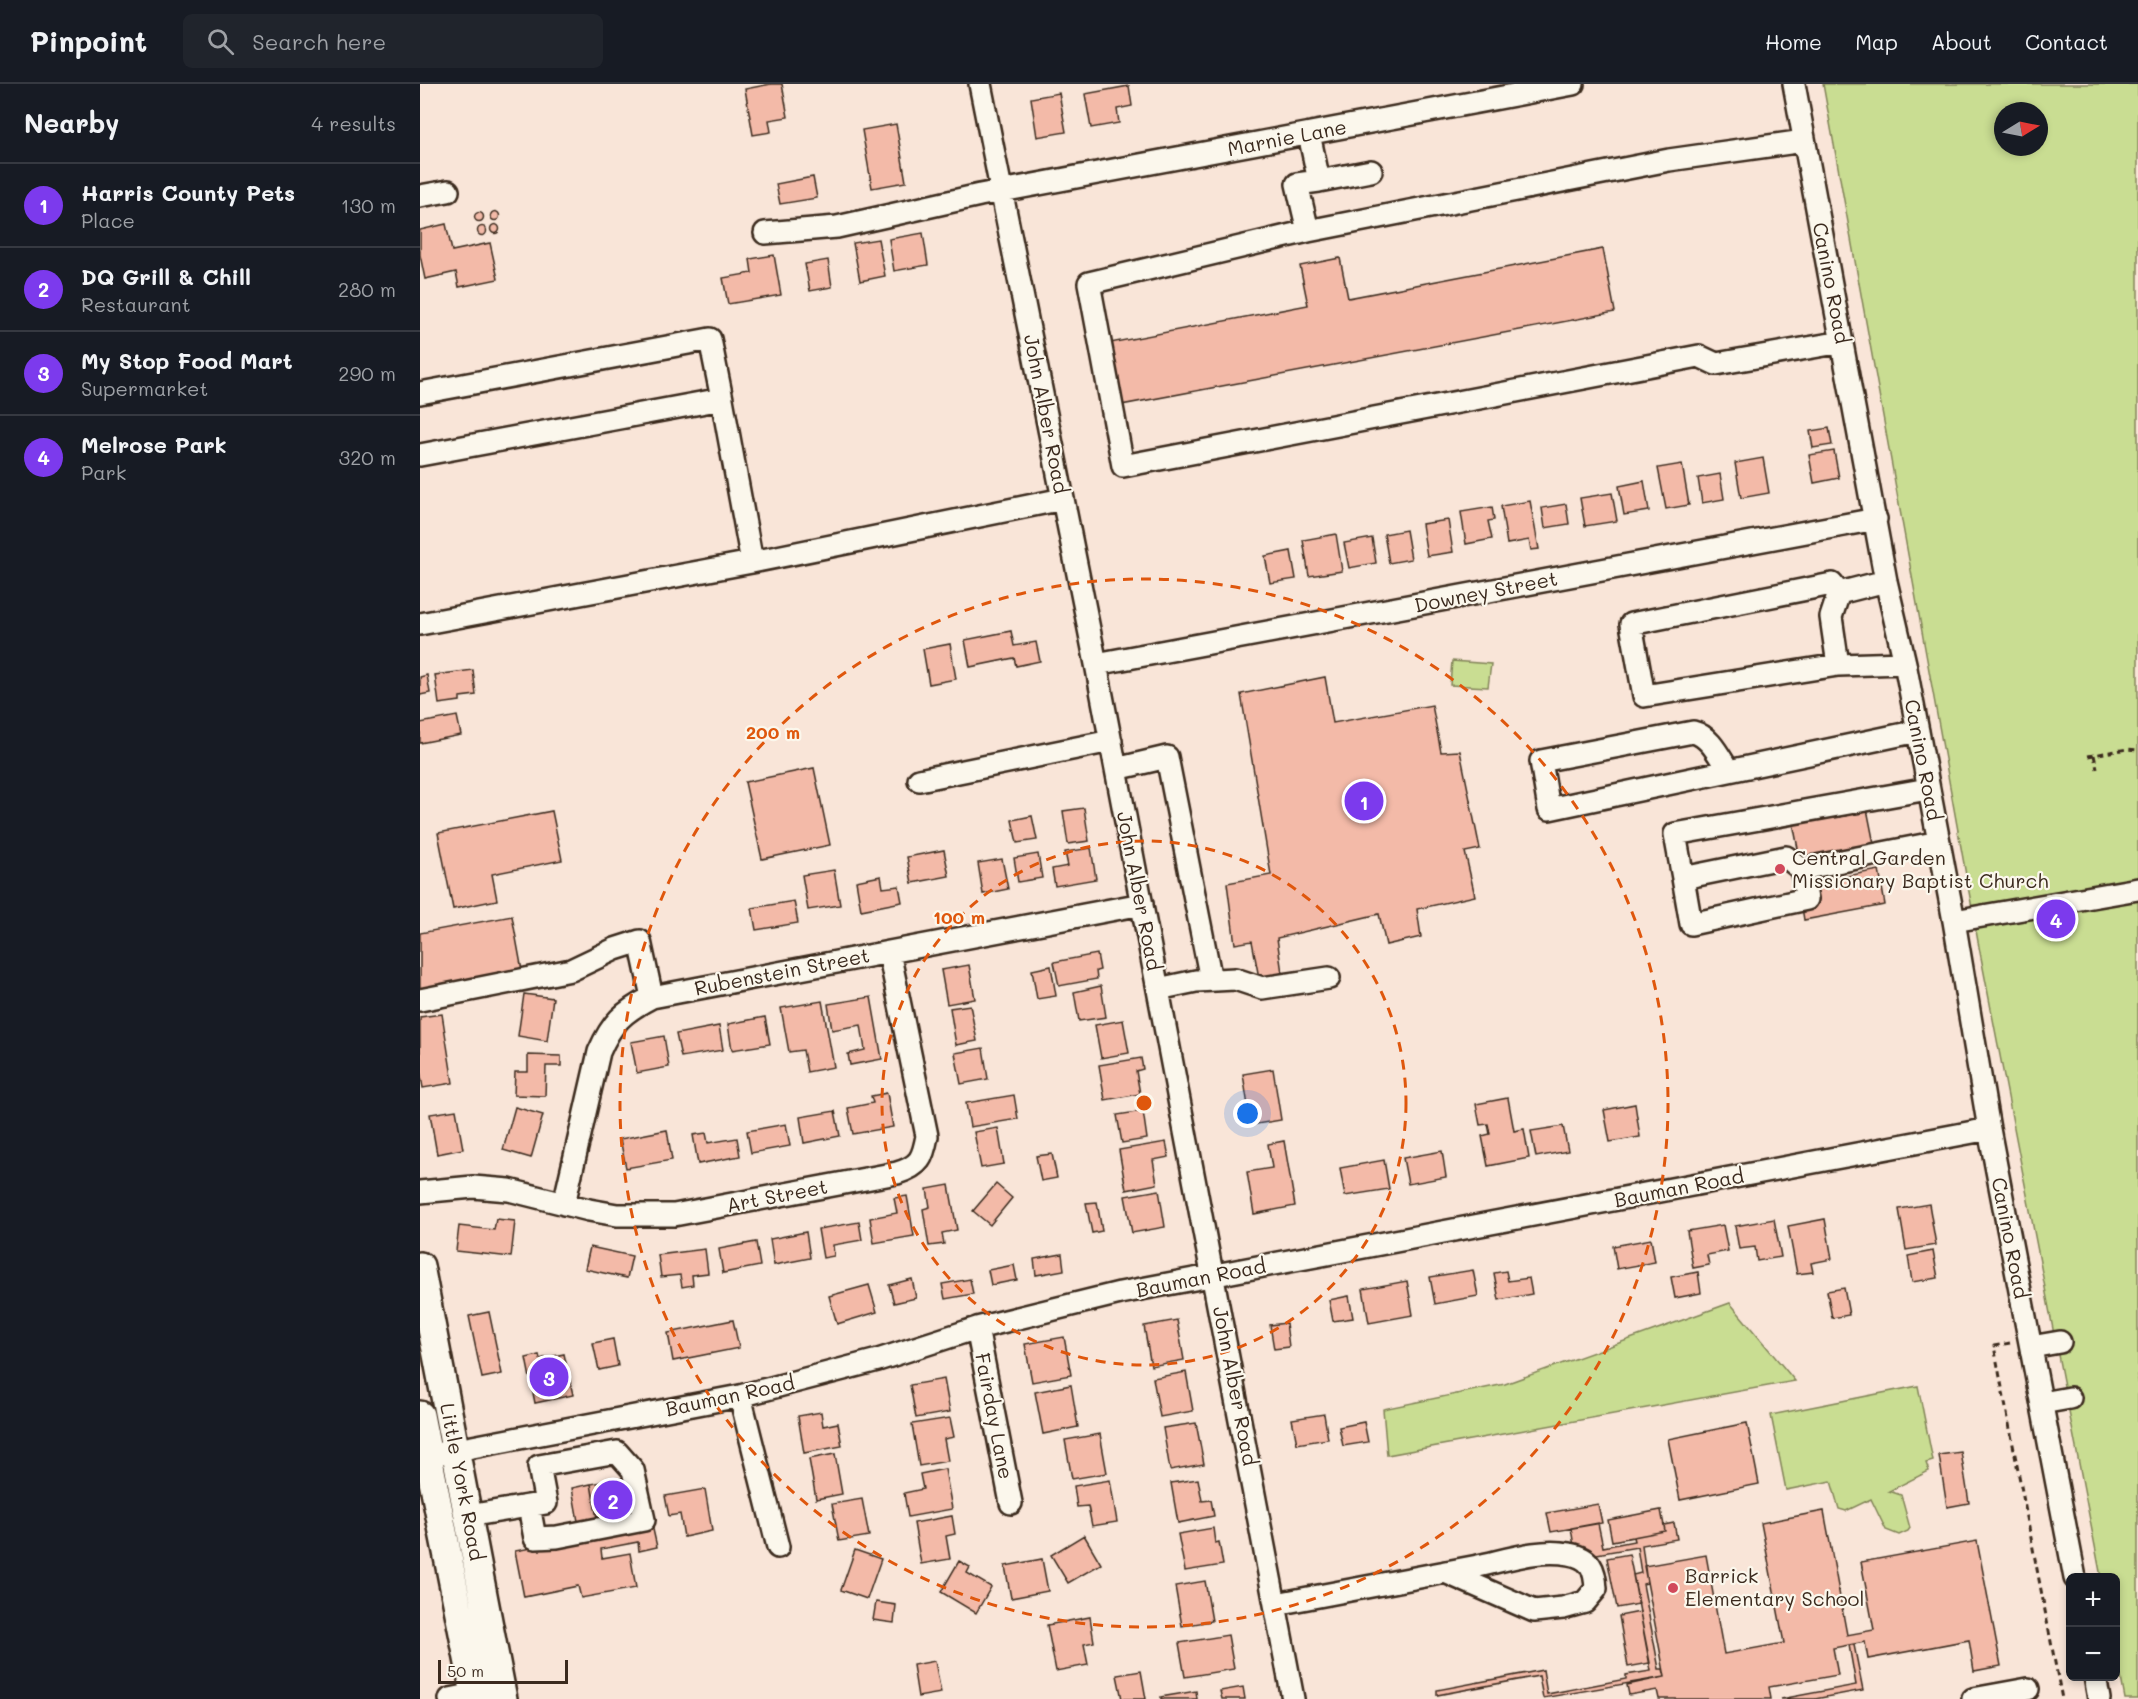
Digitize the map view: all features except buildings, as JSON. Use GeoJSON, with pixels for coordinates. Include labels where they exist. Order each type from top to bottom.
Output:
{"type":"FeatureCollection","features":[{"type":"Feature","properties":{"kind":"main road","name":"Little York Road"},"geometry":{"type":"LineString","coordinates":[[420,1266],[503,1699]]}},
{"type":"Feature","properties":{"kind":"main road","name":"Little York Road"},"geometry":{"type":"LineString","coordinates":[[420,1415],[424,1457],[467,1697]]}},
{"type":"Feature","properties":{"kind":"street","name":"John Alber Road"},"geometry":{"type":"LineString","coordinates":[[980,84],[1111,741],[1293,1699]]}},
{"type":"Feature","properties":{"kind":"street","name":"Marnie Lane"},"geometry":{"type":"LineString","coordinates":[[765,233],[837,227],[1002,192],[1573,84]]}},
{"type":"Feature","properties":{"kind":"street","name":"Canino Road"},"geometry":{"type":"LineString","coordinates":[[1794,84],[1886,581],[1905,663],[1954,921],[2024,1344],[2042,1403],[2074,1573]]}},
{"type":"Feature","properties":{"kind":"street"},"geometry":{"type":"LineString","coordinates":[[1309,134],[1319,181]]}},
{"type":"Feature","properties":{"kind":"street"},"geometry":{"type":"LineString","coordinates":[[1804,141],[1669,160],[1308,231],[1089,283],[1123,466],[1699,356],[1716,364],[1842,342]]}},
{"type":"Feature","properties":{"kind":"street"},"geometry":{"type":"LineString","coordinates":[[1308,231],[1298,184],[1371,171]]}},
{"type":"Feature","properties":{"kind":"street"},"geometry":{"type":"LineString","coordinates":[[420,196],[448,191]]}},
{"type":"Feature","properties":{"kind":"street"},"geometry":{"type":"LineString","coordinates":[[420,393],[710,339],[752,562]]}},
{"type":"Feature","properties":{"kind":"street"},"geometry":{"type":"LineString","coordinates":[[420,455],[722,399]]}},
{"type":"Feature","properties":{"kind":"street"},"geometry":{"type":"LineString","coordinates":[[420,624],[752,562],[1063,499]]}},
{"type":"Feature","properties":{"kind":"street","name":"Downey Street"},"geometry":{"type":"LineString","coordinates":[[1096,664],[1876,519]]}},
{"type":"Feature","properties":{"kind":"street"},"geometry":{"type":"LineString","coordinates":[[1839,593],[1886,581]]}},
{"type":"Feature","properties":{"kind":"street"},"geometry":{"type":"LineString","coordinates":[[1839,593],[1832,584],[1631,624],[1644,696],[1838,664],[1905,663]]}},
{"type":"Feature","properties":{"kind":"street"},"geometry":{"type":"LineString","coordinates":[[1838,664],[1831,616],[1839,593]]}},
{"type":"Feature","properties":{"kind":"street"},"geometry":{"type":"LineString","coordinates":[[1728,770],[1707,739],[1693,732],[1541,761],[1549,809],[1918,731]]}},
{"type":"Feature","properties":{"kind":"street"},"geometry":{"type":"LineString","coordinates":[[919,780],[1111,741]]}},
{"type":"Feature","properties":{"kind":"street"},"geometry":{"type":"LineString","coordinates":[[1116,769],[1167,757],[1211,980]]}},
{"type":"Feature","properties":{"kind":"street"},"geometry":{"type":"LineString","coordinates":[[1683,878],[1786,857],[1800,869],[1807,899],[1691,924],[1675,834],[1928,789]]}},
{"type":"Feature","properties":{"kind":"street"},"geometry":{"type":"LineString","coordinates":[[1800,869],[1939,842]]}},
{"type":"Feature","properties":{"kind":"street"},"geometry":{"type":"LineString","coordinates":[[1954,921],[2138,889]]}},
{"type":"Feature","properties":{"kind":"street","name":"Rubenstein Street"},"geometry":{"type":"LineString","coordinates":[[564,1204],[599,1052],[608,1032],[633,1006],[652,997],[1142,904]]}},
{"type":"Feature","properties":{"kind":"street"},"geometry":{"type":"LineString","coordinates":[[420,1000],[571,970],[615,949],[640,941],[652,997]]}},
{"type":"Feature","properties":{"kind":"street","name":"Art Street"},"geometry":{"type":"LineString","coordinates":[[420,1192],[473,1187],[509,1190],[617,1215],[674,1215],[910,1169],[918,1163],[924,1151],[927,1136],[889,952]]}},
{"type":"Feature","properties":{"kind":"street"},"geometry":{"type":"LineString","coordinates":[[1158,989],[1211,980],[1235,980],[1262,987],[1329,978]]}},
{"type":"Feature","properties":{"kind":"street","name":"Bauman Road"},"geometry":{"type":"LineString","coordinates":[[424,1457],[740,1396],[878,1360],[977,1328],[1109,1296],[1989,1129]]}},
{"type":"Feature","properties":{"kind":"street","name":"Fairday Lane"},"geometry":{"type":"LineString","coordinates":[[977,1328],[1011,1503]]}},
{"type":"Feature","properties":{"kind":"street"},"geometry":{"type":"LineString","coordinates":[[2024,1344],[2060,1342]]}},
{"type":"Feature","properties":{"kind":"street"},"geometry":{"type":"LineString","coordinates":[[740,1396],[778,1547]]}},
{"type":"Feature","properties":{"kind":"street"},"geometry":{"type":"LineString","coordinates":[[2042,1403],[2070,1398]]}},
{"type":"Feature","properties":{"kind":"street"},"geometry":{"type":"LineString","coordinates":[[594,1423],[600,1455]]}},
{"type":"Feature","properties":{"kind":"street"},"geometry":{"type":"LineString","coordinates":[[468,1516],[546,1503],[539,1466],[617,1452],[633,1470],[644,1520],[534,1538],[529,1506]]}},
{"type":"Feature","properties":{"kind":"street"},"geometry":{"type":"LineString","coordinates":[[1276,1604],[1446,1572],[1543,1554],[1570,1554],[1588,1563],[1595,1572],[1596,1589],[1586,1602],[1563,1608],[1534,1611],[1446,1572]]}},
{"type":"Feature","properties":{"kind":"street"},"geometry":{"type":"LineString","coordinates":[[2096,1681],[2100,1699]]}},
{"type":"Feature","properties":{"kind":"street"},"geometry":{"type":"LineString","coordinates":[[1973,1699],[2028,1689]]}},
{"type":"Feature","properties":{"kind":"path"},"geometry":{"type":"LineString","coordinates":[[2088,756],[2138,750]]}},
{"type":"Feature","properties":{"kind":"path"},"geometry":{"type":"LineString","coordinates":[[2094,755],[2097,769]]}},
{"type":"Feature","properties":{"kind":"path"},"geometry":{"type":"LineString","coordinates":[[2024,1344],[1994,1346],[2062,1699]]}},
{"type":"Feature","properties":{"kind":"green space"},"geometry":{"type":"Polygon","coordinates":[[[1823,84],[2138,84],[2138,1699],[2125,1699],[2120,1672],[2120,1573],[2100,1573],[1979,947],[1823,84]]]}},
{"type":"Feature","properties":{"kind":"green space"},"geometry":{"type":"Polygon","coordinates":[[[1452,661],[1491,664],[1488,687],[1450,685],[1452,661]]]}},
{"type":"Feature","properties":{"kind":"green space"},"geometry":{"type":"Polygon","coordinates":[[[1730,1303],[1795,1381],[1387,1455],[1383,1409],[1505,1384],[1730,1303]]]}},
{"type":"Feature","properties":{"kind":"green space"},"geometry":{"type":"Polygon","coordinates":[[[1918,1386],[1933,1461],[1926,1463],[1929,1471],[1889,1491],[1901,1495],[1910,1528],[1908,1531],[1899,1535],[1886,1530],[1871,1499],[1846,1511],[1839,1509],[1831,1481],[1786,1490],[1771,1415],[1918,1386]]]}},
{"type":"Feature","properties":{"kind":"place","name":"Harris County Pets"},"geometry":{"type":"Point","coordinates":[1364,801]}},
{"type":"Feature","properties":{"kind":"place","name":"Central Garden Missionary Baptist Church"},"geometry":{"type":"Point","coordinates":[1780,869]}},
{"type":"Feature","properties":{"kind":"place","name":"Melrose Park"},"geometry":{"type":"Point","coordinates":[2056,919]}},
{"type":"Feature","properties":{"kind":"place","name":"My Stop Food Mart"},"geometry":{"type":"Point","coordinates":[549,1377]}},
{"type":"Feature","properties":{"kind":"place","name":"DQ Grill & Chill"},"geometry":{"type":"Point","coordinates":[613,1500]}},
{"type":"Feature","properties":{"kind":"place","name":"Barrick Elementary School"},"geometry":{"type":"Point","coordinates":[1673,1588]}}]}
